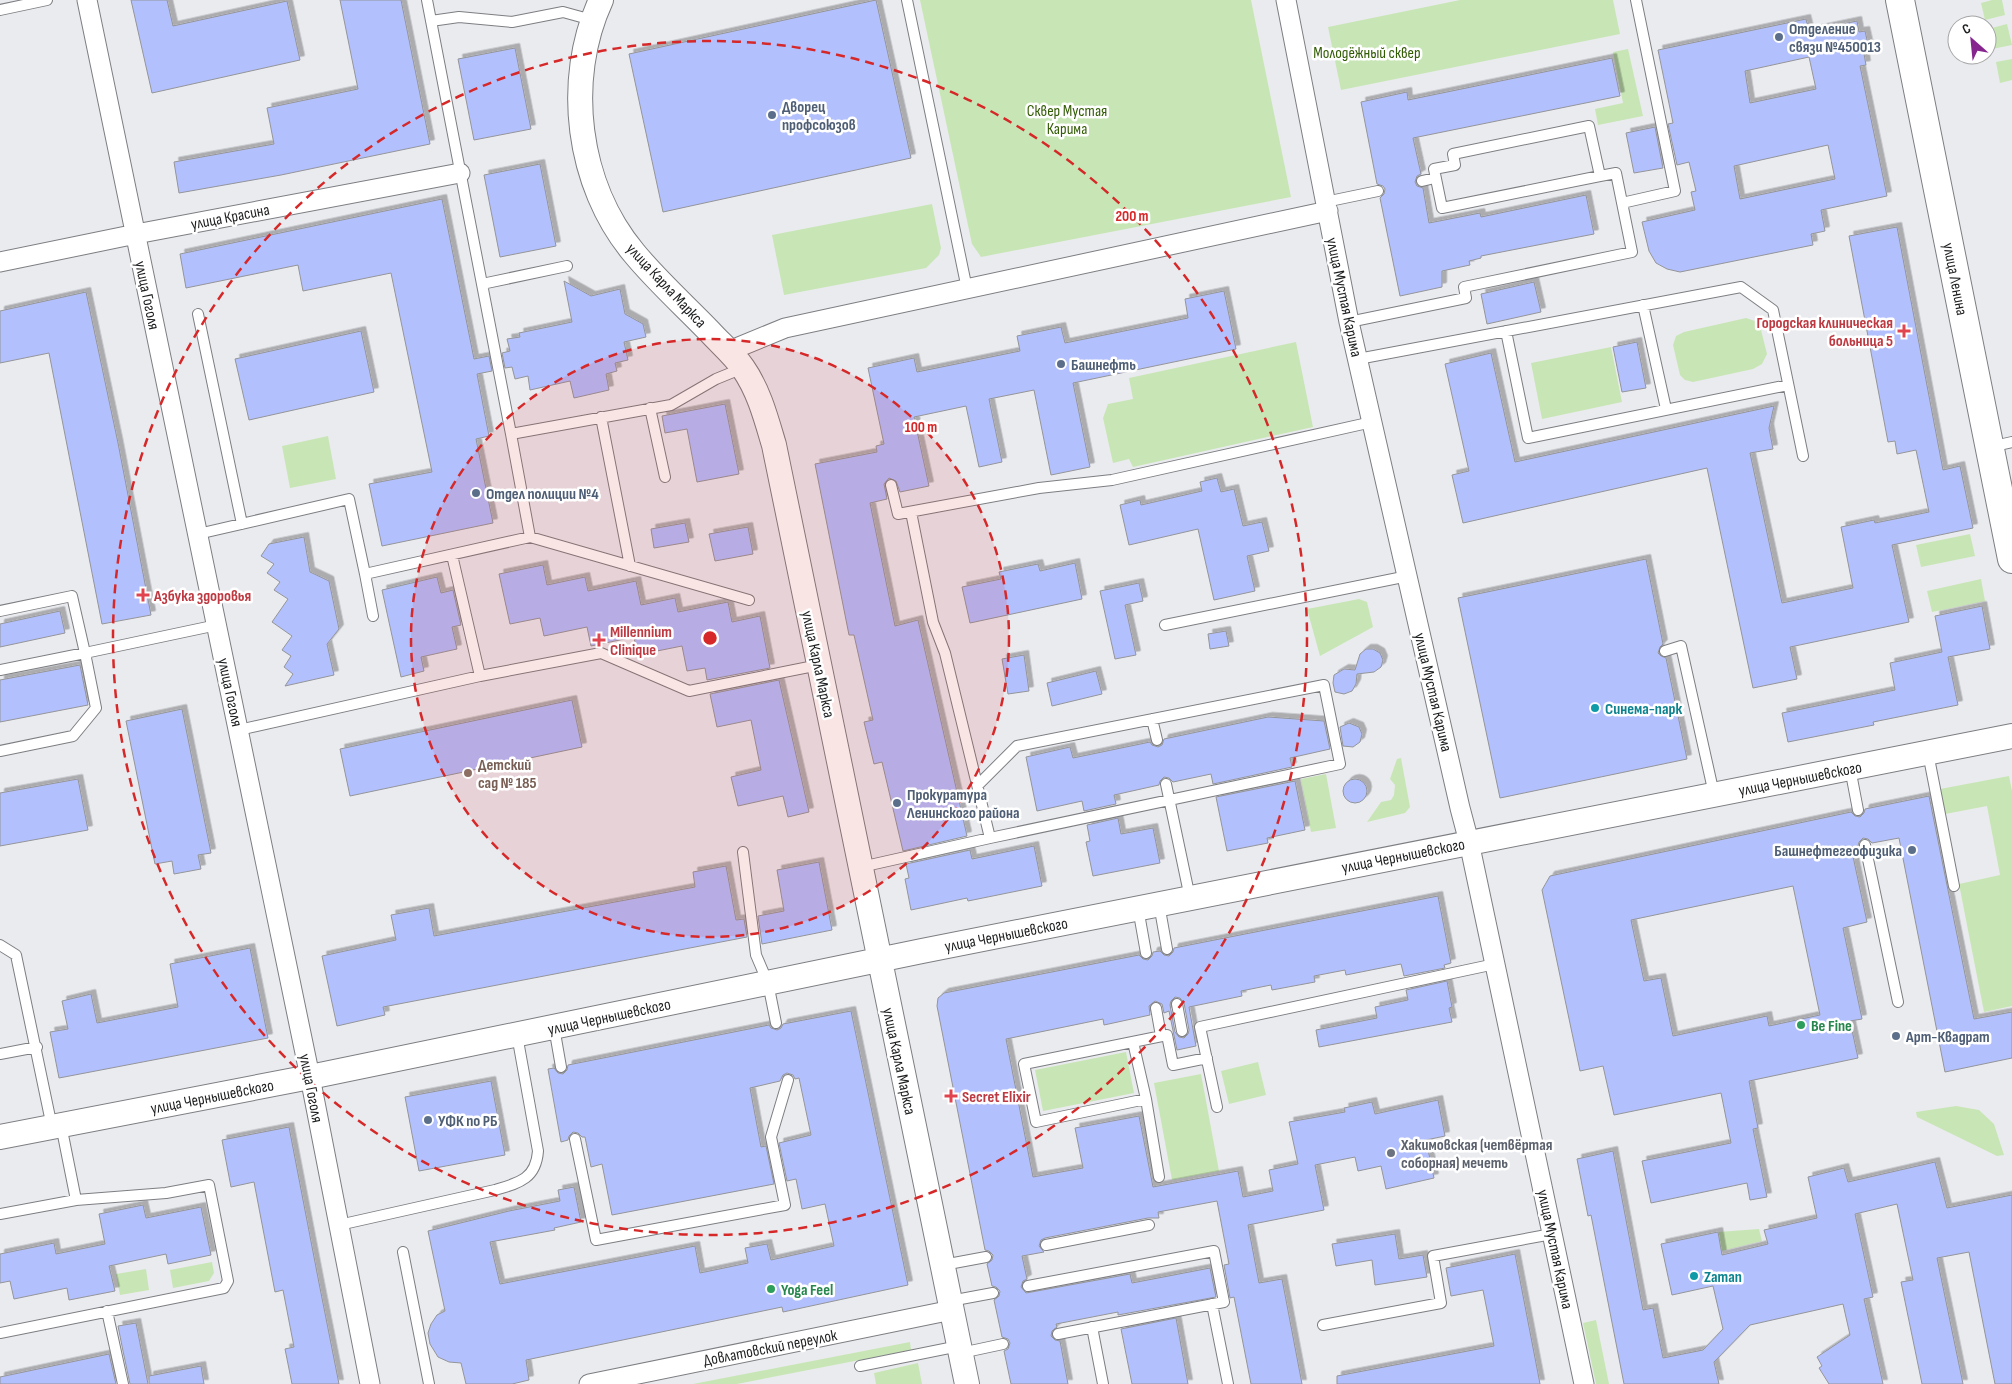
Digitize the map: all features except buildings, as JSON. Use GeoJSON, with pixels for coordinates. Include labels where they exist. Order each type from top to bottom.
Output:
{"type":"FeatureCollection","features":[{"type":"Feature","properties":{"kind":"main road","name":"улица Ленина"},"geometry":{"type":"LineString","coordinates":[[1900,0],[2001,445],[2012,559]]}},
{"type":"Feature","properties":{"kind":"street","name":"улица Гоголя"},"geometry":{"type":"LineString","coordinates":[[87,0],[310,1077],[370,1384]]}},
{"type":"Feature","properties":{"kind":"street","name":"улица Мустая Карима"},"geometry":{"type":"LineString","coordinates":[[1286,0],[1349,322],[1469,842],[1584,1384]]}},
{"type":"Feature","properties":{"kind":"street","name":"улица Карла Маркса"},"geometry":{"type":"LineString","coordinates":[[596,10],[582,66],[579,112],[589,162],[603,204],[615,228],[634,253],[736,360],[756,391],[774,445],[967,1384]]}},
{"type":"Feature","properties":{"kind":"street","name":"улица Красина"},"geometry":{"type":"LineString","coordinates":[[0,262],[136,234],[460,173]]}},
{"type":"Feature","properties":{"kind":"street"},"geometry":{"type":"LineString","coordinates":[[736,360],[786,328],[1327,207]]}},
{"type":"Feature","properties":{"kind":"street","name":"улица Чернышевского"},"geometry":{"type":"LineString","coordinates":[[0,1136],[310,1077],[1148,906],[2012,736]]}},
{"type":"Feature","properties":{"kind":"street","name":"Довлатовский переулок"},"geometry":{"type":"LineString","coordinates":[[595,1383],[951,1306]]}},
{"type":"Feature","properties":{"kind":"lane"},"geometry":{"type":"LineString","coordinates":[[0,10],[47,0]]}},
{"type":"Feature","properties":{"kind":"lane"},"geometry":{"type":"LineString","coordinates":[[427,0],[530,537]]}},
{"type":"Feature","properties":{"kind":"lane"},"geometry":{"type":"LineString","coordinates":[[907,0],[967,289]]}},
{"type":"Feature","properties":{"kind":"lane"},"geometry":{"type":"LineString","coordinates":[[1622,203],[1676,191],[1636,0]]}},
{"type":"Feature","properties":{"kind":"lane"},"geometry":{"type":"LineString","coordinates":[[431,21],[458,17],[512,22],[563,12],[596,10]]}},
{"type":"Feature","properties":{"kind":"lane"},"geometry":{"type":"LineString","coordinates":[[1349,322],[1466,298],[1464,287],[1632,252],[1616,173],[1442,208],[1434,169],[1455,164],[1453,154],[1589,126],[1600,176]]}},
{"type":"Feature","properties":{"kind":"lane"},"geometry":{"type":"LineString","coordinates":[[1422,181],[1435,178]]}},
{"type":"Feature","properties":{"kind":"lane"},"geometry":{"type":"LineString","coordinates":[[1327,207],[1378,190]]}},
{"type":"Feature","properties":{"kind":"lane"},"geometry":{"type":"LineString","coordinates":[[482,284],[567,266]]}},
{"type":"Feature","properties":{"kind":"lane"},"geometry":{"type":"LineString","coordinates":[[1358,359],[1741,287],[1773,310],[1803,456]]}},
{"type":"Feature","properties":{"kind":"lane"},"geometry":{"type":"LineString","coordinates":[[1643,305],[1666,409]]}},
{"type":"Feature","properties":{"kind":"lane"},"geometry":{"type":"LineString","coordinates":[[198,314],[242,524]]}},
{"type":"Feature","properties":{"kind":"lane"},"geometry":{"type":"LineString","coordinates":[[1506,331],[1528,438],[1788,385]]}},
{"type":"Feature","properties":{"kind":"lane"},"geometry":{"type":"LineString","coordinates":[[511,434],[671,405],[716,379],[736,360]]}},
{"type":"Feature","properties":{"kind":"lane"},"geometry":{"type":"LineString","coordinates":[[650,408],[665,477]]}},
{"type":"Feature","properties":{"kind":"lane"},"geometry":{"type":"LineString","coordinates":[[601,417],[630,566]]}},
{"type":"Feature","properties":{"kind":"lane"},"geometry":{"type":"LineString","coordinates":[[891,485],[898,514],[1040,488],[1112,480],[1372,422]]}},
{"type":"Feature","properties":{"kind":"lane"},"geometry":{"type":"LineString","coordinates":[[198,534],[349,498],[373,616]]}},
{"type":"Feature","properties":{"kind":"lane"},"geometry":{"type":"LineString","coordinates":[[911,512],[933,622],[945,653],[990,838]]}},
{"type":"Feature","properties":{"kind":"lane"},"geometry":{"type":"LineString","coordinates":[[364,574],[530,537],[749,600]]}},
{"type":"Feature","properties":{"kind":"lane"},"geometry":{"type":"LineString","coordinates":[[452,555],[480,676]]}},
{"type":"Feature","properties":{"kind":"lane"},"geometry":{"type":"LineString","coordinates":[[1165,626],[1408,576]]}},
{"type":"Feature","properties":{"kind":"lane"},"geometry":{"type":"LineString","coordinates":[[0,611],[72,596],[96,708],[72,736],[0,751]]}},
{"type":"Feature","properties":{"kind":"lane"},"geometry":{"type":"LineString","coordinates":[[0,670],[217,626]]}},
{"type":"Feature","properties":{"kind":"lane"},"geometry":{"type":"LineString","coordinates":[[1665,651],[1681,646],[1714,794]]}},
{"type":"Feature","properties":{"kind":"lane"},"geometry":{"type":"LineString","coordinates":[[239,730],[480,676],[601,653],[689,691],[819,665]]}},
{"type":"Feature","properties":{"kind":"lane"},"geometry":{"type":"LineString","coordinates":[[861,867],[1340,764],[1324,685],[1017,746],[978,785]]}},
{"type":"Feature","properties":{"kind":"lane"},"geometry":{"type":"LineString","coordinates":[[1152,719],[1157,740]]}},
{"type":"Feature","properties":{"kind":"lane"},"geometry":{"type":"LineString","coordinates":[[1928,753],[1954,886]]}},
{"type":"Feature","properties":{"kind":"lane"},"geometry":{"type":"LineString","coordinates":[[1850,768],[1858,810]]}},
{"type":"Feature","properties":{"kind":"lane"},"geometry":{"type":"LineString","coordinates":[[1166,784],[1190,898]]}},
{"type":"Feature","properties":{"kind":"lane"},"geometry":{"type":"LineString","coordinates":[[1865,845],[1898,1002]]}},
{"type":"Feature","properties":{"kind":"lane"},"geometry":{"type":"LineString","coordinates":[[743,852],[756,955],[768,983],[776,1023]]}},
{"type":"Feature","properties":{"kind":"lane"},"geometry":{"type":"LineString","coordinates":[[1148,906],[1167,949]]}},
{"type":"Feature","properties":{"kind":"lane"},"geometry":{"type":"LineString","coordinates":[[1146,953],[1148,906]]}},
{"type":"Feature","properties":{"kind":"lane"},"geometry":{"type":"LineString","coordinates":[[0,945],[16,954],[56,1126],[76,1200]]}},
{"type":"Feature","properties":{"kind":"lane"},"geometry":{"type":"LineString","coordinates":[[1217,1107],[1200,1027],[1495,964]]}},
{"type":"Feature","properties":{"kind":"lane"},"geometry":{"type":"LineString","coordinates":[[1177,1004],[1182,1031]]}},
{"type":"Feature","properties":{"kind":"lane"},"geometry":{"type":"LineString","coordinates":[[1156,1008],[1161,1036]]}},
{"type":"Feature","properties":{"kind":"lane"},"geometry":{"type":"LineString","coordinates":[[554,1027],[562,1067]]}},
{"type":"Feature","properties":{"kind":"lane"},"geometry":{"type":"LineString","coordinates":[[339,1226],[495,1190],[516,1184],[529,1176],[537,1164],[538,1151],[517,1035]]}},
{"type":"Feature","properties":{"kind":"lane"},"geometry":{"type":"LineString","coordinates":[[1146,1099],[1036,1122],[1024,1064],[1167,1035],[1174,1065],[1206,1058]]}},
{"type":"Feature","properties":{"kind":"lane"},"geometry":{"type":"LineString","coordinates":[[1133,1042],[1146,1099],[1160,1178]]}},
{"type":"Feature","properties":{"kind":"lane"},"geometry":{"type":"LineString","coordinates":[[0,1054],[37,1047]]}},
{"type":"Feature","properties":{"kind":"lane"},"geometry":{"type":"LineString","coordinates":[[575,1139],[596,1240],[785,1206],[771,1137],[788,1080]]}},
{"type":"Feature","properties":{"kind":"lane"},"geometry":{"type":"LineString","coordinates":[[0,1214],[76,1200],[166,1193],[209,1185],[228,1281],[224,1288],[0,1334]]}},
{"type":"Feature","properties":{"kind":"lane"},"geometry":{"type":"LineString","coordinates":[[1046,1245],[1149,1225]]}},
{"type":"Feature","properties":{"kind":"lane"},"geometry":{"type":"LineString","coordinates":[[1323,1325],[1441,1303],[1433,1256],[1552,1234]]}},
{"type":"Feature","properties":{"kind":"lane"},"geometry":{"type":"LineString","coordinates":[[1028,1286],[1214,1251],[1224,1302],[1058,1334]]}},
{"type":"Feature","properties":{"kind":"lane"},"geometry":{"type":"LineString","coordinates":[[404,1252],[429,1384]]}},
{"type":"Feature","properties":{"kind":"lane"},"geometry":{"type":"LineString","coordinates":[[943,1265],[986,1257]]}},
{"type":"Feature","properties":{"kind":"lane"},"geometry":{"type":"LineString","coordinates":[[951,1306],[993,1293]]}},
{"type":"Feature","properties":{"kind":"lane"},"geometry":{"type":"LineString","coordinates":[[1212,1304],[1228,1384]]}},
{"type":"Feature","properties":{"kind":"lane"},"geometry":{"type":"LineString","coordinates":[[107,1311],[122,1384]]}},
{"type":"Feature","properties":{"kind":"lane"},"geometry":{"type":"LineString","coordinates":[[1092,1327],[1103,1384]]}},
{"type":"Feature","properties":{"kind":"lane"},"geometry":{"type":"LineString","coordinates":[[860,1366],[960,1349],[1003,1344]]}},
{"type":"Feature","properties":{"kind":"green space","name":"Сквер Мустая Карима"},"geometry":{"type":"Polygon","coordinates":[[[920,0],[1251,0],[1291,197],[981,257],[972,244],[920,0]]]}},
{"type":"Feature","properties":{"kind":"green space","name":"Молодёжный сквер"},"geometry":{"type":"Polygon","coordinates":[[[1460,0],[1613,0],[1620,34],[1341,90],[1328,27],[1460,0]]]}},
{"type":"Feature","properties":{"kind":"green space"},"geometry":{"type":"Polygon","coordinates":[[[2002,0],[2005,15],[1997,17],[1997,15],[1984,15],[1981,3],[2002,0]]]}},
{"type":"Feature","properties":{"kind":"green space"},"geometry":{"type":"Polygon","coordinates":[[[2007,24],[2012,45],[1997,48],[1997,27],[2007,24]]]}},
{"type":"Feature","properties":{"kind":"green space"},"geometry":{"type":"Polygon","coordinates":[[[1628,49],[1643,116],[1598,125],[1595,109],[1623,103],[1613,52],[1628,49]]]}},
{"type":"Feature","properties":{"kind":"green space"},"geometry":{"type":"Polygon","coordinates":[[[2012,59],[2012,80],[2000,83],[1997,62],[2012,59]]]}},
{"type":"Feature","properties":{"kind":"green space"},"geometry":{"type":"Polygon","coordinates":[[[932,204],[941,248],[939,255],[926,268],[784,295],[772,235],[932,204]]]}},
{"type":"Feature","properties":{"kind":"green space"},"geometry":{"type":"Polygon","coordinates":[[[1746,318],[1755,321],[1760,326],[1767,354],[1762,364],[1753,369],[1693,382],[1685,380],[1680,375],[1673,345],[1676,336],[1684,332],[1746,318]]]}},
{"type":"Feature","properties":{"kind":"green space"},"geometry":{"type":"Polygon","coordinates":[[[1296,342],[1313,427],[1133,467],[1129,459],[1113,463],[1103,418],[1108,404],[1133,399],[1129,378],[1296,342]]]}},
{"type":"Feature","properties":{"kind":"green space"},"geometry":{"type":"Polygon","coordinates":[[[1611,347],[1622,402],[1542,419],[1531,363],[1611,347]]]}},
{"type":"Feature","properties":{"kind":"green space"},"geometry":{"type":"Polygon","coordinates":[[[328,436],[336,479],[290,488],[282,446],[328,436]]]}},
{"type":"Feature","properties":{"kind":"green space"},"geometry":{"type":"Polygon","coordinates":[[[1970,534],[1975,556],[1921,567],[1916,545],[1970,534]]]}},
{"type":"Feature","properties":{"kind":"green space"},"geometry":{"type":"Polygon","coordinates":[[[1981,579],[1985,601],[1932,612],[1927,591],[1981,579]]]}},
{"type":"Feature","properties":{"kind":"green space"},"geometry":{"type":"Polygon","coordinates":[[[1359,599],[1367,602],[1373,627],[1320,656],[1307,609],[1359,599]]]}},
{"type":"Feature","properties":{"kind":"green space"},"geometry":{"type":"Polygon","coordinates":[[[1401,758],[1410,807],[1405,813],[1367,822],[1381,802],[1391,800],[1394,795],[1395,785],[1390,779],[1397,759],[1401,758]]]}},
{"type":"Feature","properties":{"kind":"green space"},"geometry":{"type":"Polygon","coordinates":[[[1326,774],[1336,828],[1311,832],[1301,779],[1326,774]]]}},
{"type":"Feature","properties":{"kind":"green space"},"geometry":{"type":"Polygon","coordinates":[[[2009,776],[2012,791],[2012,1006],[1984,1012],[1959,884],[2000,875],[1987,806],[1945,814],[1940,789],[2009,776]]]}},
{"type":"Feature","properties":{"kind":"green space"},"geometry":{"type":"Polygon","coordinates":[[[1126,1052],[1134,1093],[1043,1111],[1035,1070],[1126,1052]]]}},
{"type":"Feature","properties":{"kind":"green space"},"geometry":{"type":"Polygon","coordinates":[[[1258,1062],[1266,1095],[1229,1104],[1221,1071],[1258,1062]]]}},
{"type":"Feature","properties":{"kind":"green space"},"geometry":{"type":"Polygon","coordinates":[[[1201,1074],[1219,1171],[1172,1180],[1154,1083],[1201,1074]]]}},
{"type":"Feature","properties":{"kind":"green space"},"geometry":{"type":"Polygon","coordinates":[[[1956,1106],[1979,1110],[1994,1124],[2004,1155],[1997,1156],[1917,1117],[1916,1112],[1956,1106]]]}},
{"type":"Feature","properties":{"kind":"green space"},"geometry":{"type":"Polygon","coordinates":[[[1759,1229],[1762,1241],[1721,1251],[1718,1232],[1759,1229]]]}},
{"type":"Feature","properties":{"kind":"green space"},"geometry":{"type":"Polygon","coordinates":[[[212,1262],[214,1273],[209,1281],[173,1288],[170,1270],[212,1262]]]}},
{"type":"Feature","properties":{"kind":"green space"},"geometry":{"type":"Polygon","coordinates":[[[146,1269],[149,1290],[120,1295],[116,1274],[146,1269]]]}},
{"type":"Feature","properties":{"kind":"green space"},"geometry":{"type":"Polygon","coordinates":[[[1596,1320],[1609,1384],[1596,1384],[1583,1323],[1596,1320]]]}},
{"type":"Feature","properties":{"kind":"green space"},"geometry":{"type":"Polygon","coordinates":[[[910,1342],[911,1350],[737,1384],[693,1384],[910,1342]]]}},
{"type":"Feature","properties":{"kind":"green space"},"geometry":{"type":"Polygon","coordinates":[[[918,1363],[922,1384],[876,1384],[874,1373],[918,1363]]]}},
{"type":"Feature","properties":{"kind":"place","name":"Отделение связи №450013"},"geometry":{"type":"Point","coordinates":[1779,37]}},
{"type":"Feature","properties":{"kind":"place","name":"Дворец профсоюзов"},"geometry":{"type":"Point","coordinates":[772,115]}},
{"type":"Feature","properties":{"kind":"place","name":"Городская клиническая больница 5"},"geometry":{"type":"Point","coordinates":[1904,331]}},
{"type":"Feature","properties":{"kind":"place","name":"Башнефть"},"geometry":{"type":"Point","coordinates":[1061,364]}},
{"type":"Feature","properties":{"kind":"place","name":"Отдел полиции №4"},"geometry":{"type":"Point","coordinates":[476,493]}},
{"type":"Feature","properties":{"kind":"place","name":"Азбука здоровья"},"geometry":{"type":"Point","coordinates":[143,595]}},
{"type":"Feature","properties":{"kind":"place","name":"Millennium Clinique"},"geometry":{"type":"Point","coordinates":[599,640]}},
{"type":"Feature","properties":{"kind":"place","name":"Синема-парк"},"geometry":{"type":"Point","coordinates":[1595,708]}},
{"type":"Feature","properties":{"kind":"place","name":"Детский сад № 185"},"geometry":{"type":"Point","coordinates":[468,773]}},
{"type":"Feature","properties":{"kind":"place","name":"Прокуратура Ленинского района"},"geometry":{"type":"Point","coordinates":[897,803]}},
{"type":"Feature","properties":{"kind":"place","name":"Башнефтегеофизика"},"geometry":{"type":"Point","coordinates":[1912,850]}},
{"type":"Feature","properties":{"kind":"place","name":"Be Fine"},"geometry":{"type":"Point","coordinates":[1801,1025]}},
{"type":"Feature","properties":{"kind":"place","name":"Арт-Квадрат"},"geometry":{"type":"Point","coordinates":[1896,1036]}},
{"type":"Feature","properties":{"kind":"place","name":"Secret Elixir"},"geometry":{"type":"Point","coordinates":[951,1096]}},
{"type":"Feature","properties":{"kind":"place","name":"УФК по РБ"},"geometry":{"type":"Point","coordinates":[428,1120]}},
{"type":"Feature","properties":{"kind":"place","name":"Хакимовская (четвёртая соборная) мечеть"},"geometry":{"type":"Point","coordinates":[1391,1153]}},
{"type":"Feature","properties":{"kind":"place","name":"Zaman"},"geometry":{"type":"Point","coordinates":[1694,1276]}},
{"type":"Feature","properties":{"kind":"place","name":"Yoga Feel"},"geometry":{"type":"Point","coordinates":[771,1289]}}]}
